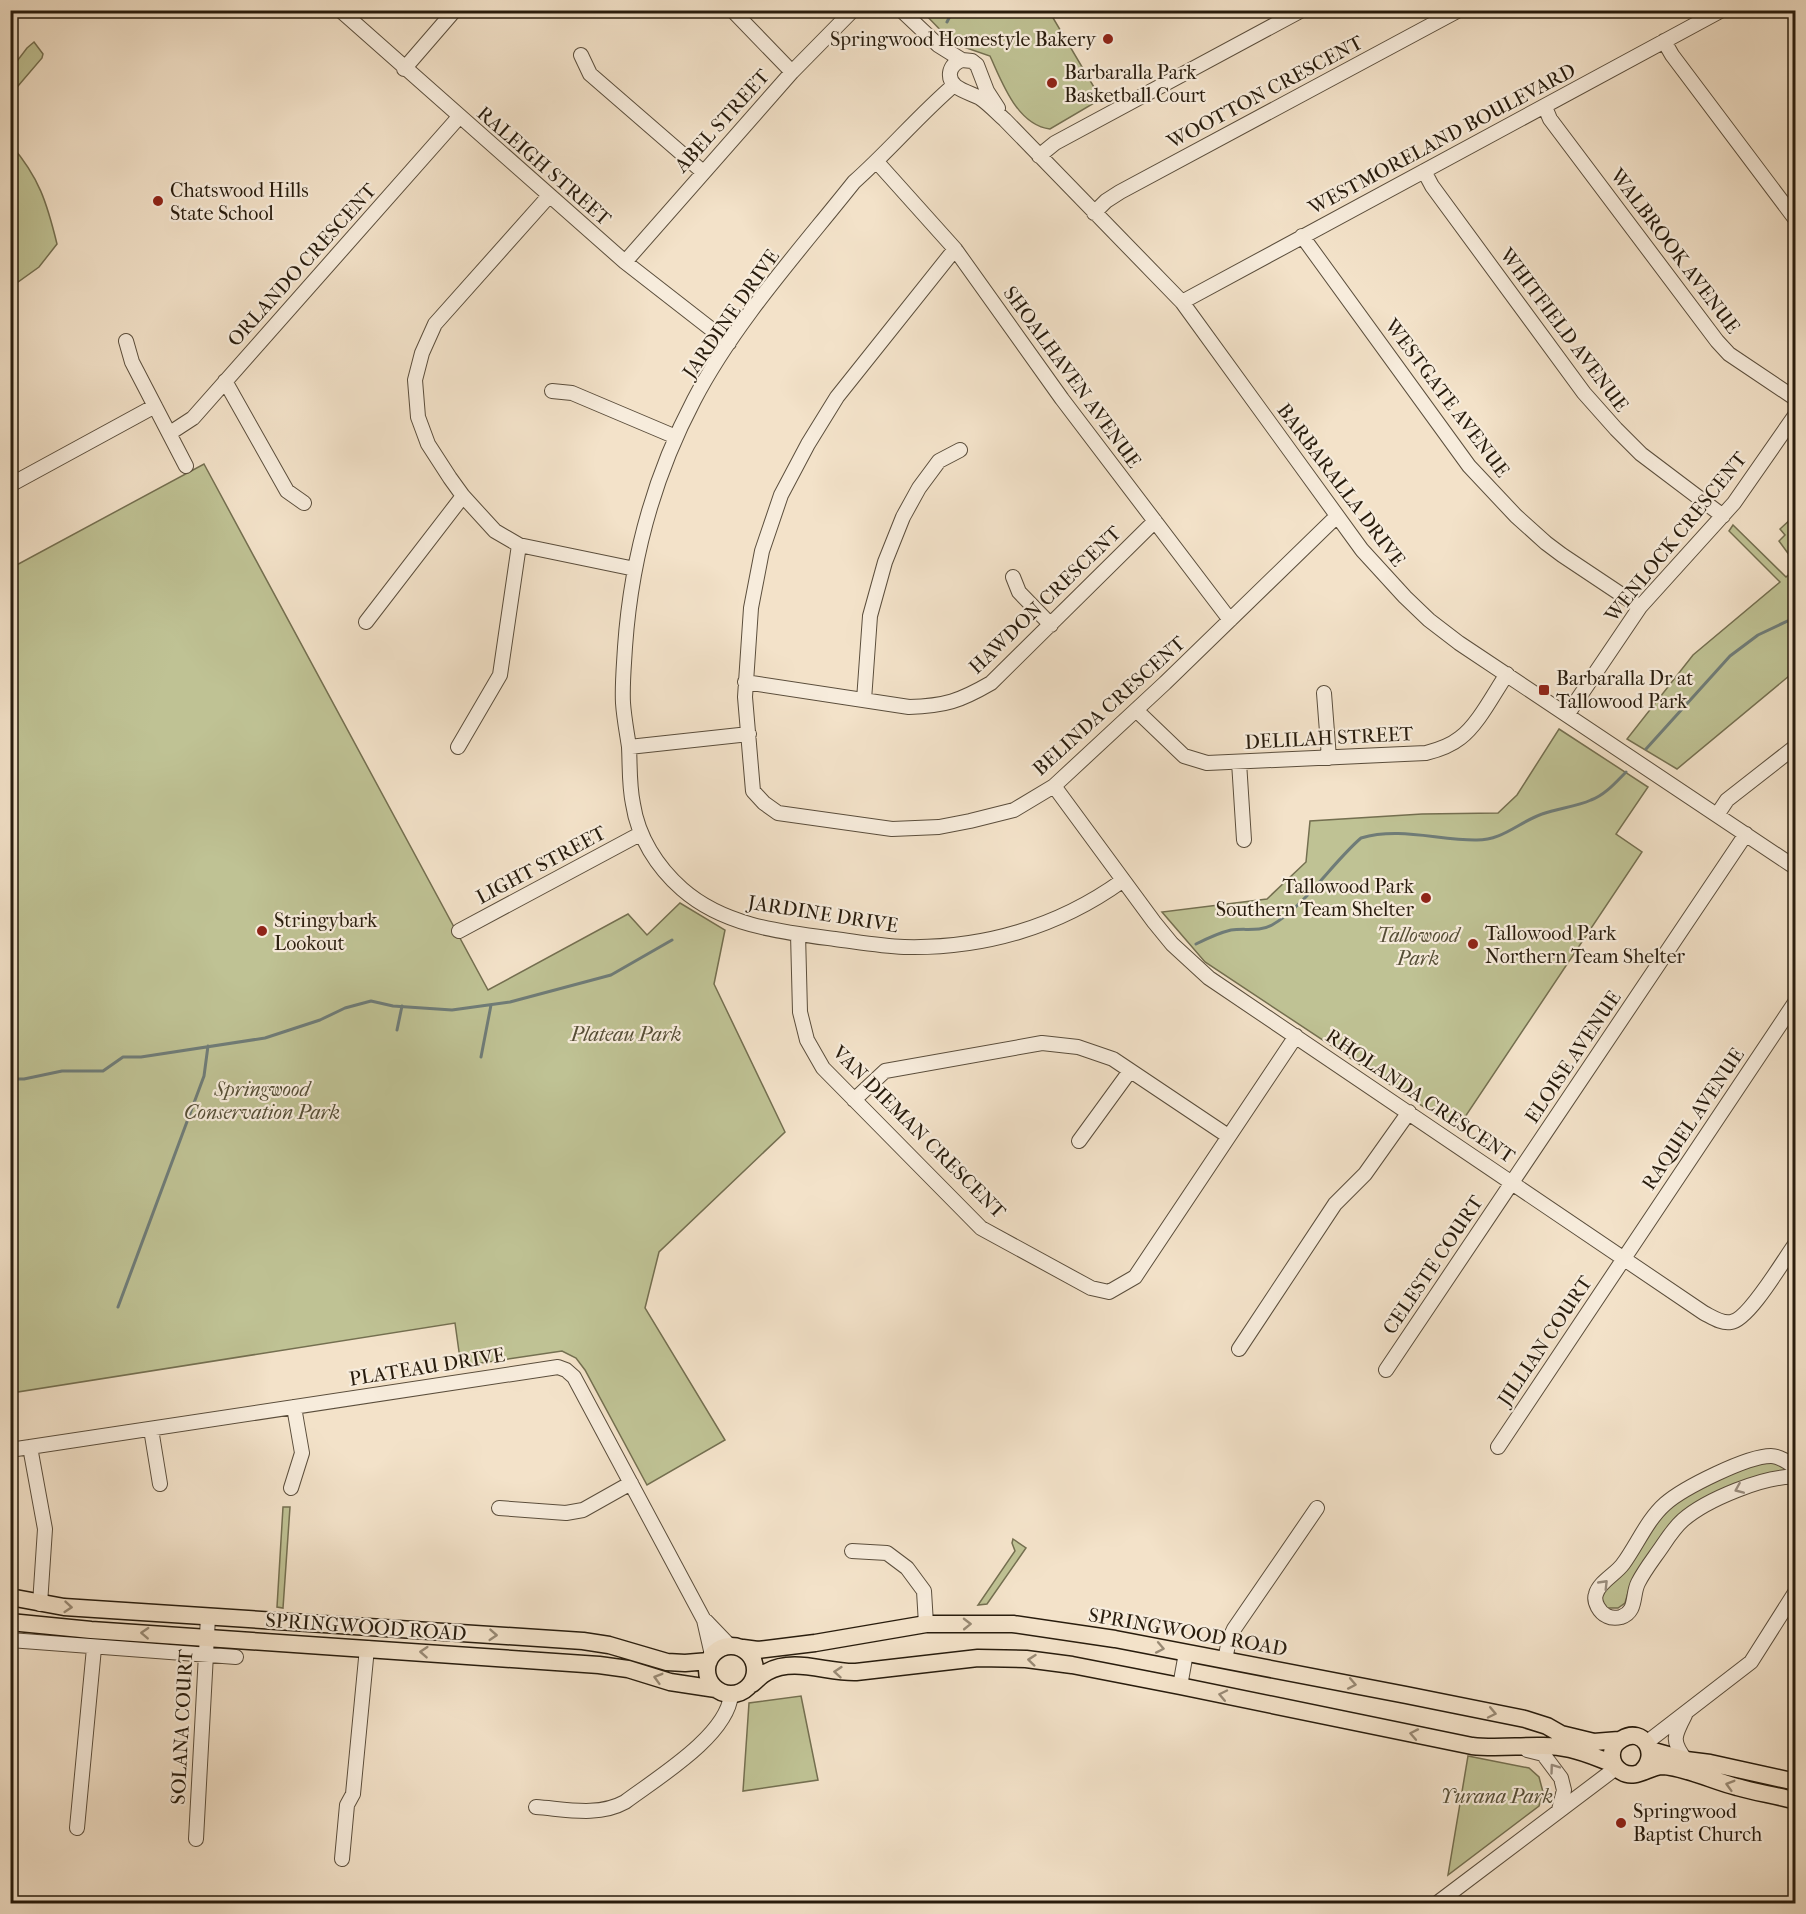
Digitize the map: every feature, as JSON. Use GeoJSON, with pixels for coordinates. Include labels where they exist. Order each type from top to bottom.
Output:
{"type":"FeatureCollection","features":[{"type":"Feature","properties":{"kind":"main road","name":"SPRINGWOOD ROAD"},"geometry":{"type":"LineString","coordinates":[[10,1597],[40,1604],[208,1617],[583,1641],[609,1645],[667,1662],[685,1663],[711,1658]]}},
{"type":"Feature","properties":{"kind":"main road","name":"SPRINGWOOD ROAD"},"geometry":{"type":"LineString","coordinates":[[736,1647],[758,1650],[926,1624],[1013,1624],[1115,1639],[1525,1719],[1576,1739],[1603,1742],[1619,1740]]}},
{"type":"Feature","properties":{"kind":"main road","name":"SPRINGWOOD ROAD"},"geometry":{"type":"LineString","coordinates":[[14,1631],[91,1630],[614,1666],[670,1682],[724,1692]]}},
{"type":"Feature","properties":{"kind":"main road"},"geometry":{"type":"LineString","coordinates":[[752,1684],[756,1668],[749,1653],[736,1647],[717,1650],[711,1658],[708,1676],[724,1692],[739,1693],[752,1684],[767,1672],[787,1666],[849,1673],[939,1661],[1026,1659],[1072,1665],[1180,1686],[1472,1746],[1492,1749],[1515,1746],[1569,1749],[1615,1766],[1626,1774],[1631,1775],[1661,1766],[1796,1801]]}},
{"type":"Feature","properties":{"kind":"main road"},"geometry":{"type":"LineString","coordinates":[[1615,1766],[1612,1759],[1613,1748],[1619,1740],[1636,1736],[1648,1746],[1686,1760],[1796,1782]]}},
{"type":"Feature","properties":{"kind":"main road"},"geometry":{"type":"LineString","coordinates":[[1642,1772],[1650,1762],[1648,1746]]}},
{"type":"Feature","properties":{"kind":"street","name":"RALEIGH STREET"},"geometry":{"type":"LineString","coordinates":[[340,10],[404,69],[625,262],[729,343]]}},
{"type":"Feature","properties":{"kind":"street"},"geometry":{"type":"LineString","coordinates":[[404,69],[456,10]]}},
{"type":"Feature","properties":{"kind":"street"},"geometry":{"type":"LineString","coordinates":[[732,10],[792,72]]}},
{"type":"Feature","properties":{"kind":"street","name":"ABEL STREET"},"geometry":{"type":"LineString","coordinates":[[625,262],[792,72],[853,10]]}},
{"type":"Feature","properties":{"kind":"street","name":"BARBARALLA DRIVE"},"geometry":{"type":"LineString","coordinates":[[901,10],[951,70],[950,78],[960,88],[982,99],[1005,120],[1182,302],[1337,516],[1386,578],[1429,620],[1459,643],[1796,868]]}},
{"type":"Feature","properties":{"kind":"street"},"geometry":{"type":"LineString","coordinates":[[1039,156],[1055,143],[1302,10]]}},
{"type":"Feature","properties":{"kind":"street","name":"WOOTTON CRESCENT"},"geometry":{"type":"LineString","coordinates":[[1094,213],[1120,192],[1459,10]]}},
{"type":"Feature","properties":{"kind":"street","name":"WESTMORELAND BOULEVARD"},"geometry":{"type":"LineString","coordinates":[[1182,302],[1722,10]]}},
{"type":"Feature","properties":{"kind":"street","name":"BARBARALLA DRIVE"},"geometry":{"type":"LineString","coordinates":[[913,23],[938,45],[962,60],[968,60],[976,65],[987,91],[1005,120]]}},
{"type":"Feature","properties":{"kind":"street"},"geometry":{"type":"LineString","coordinates":[[1664,41],[1672,56],[1796,220]]}},
{"type":"Feature","properties":{"kind":"street"},"geometry":{"type":"LineString","coordinates":[[581,55],[590,74],[703,172]]}},
{"type":"Feature","properties":{"kind":"street"},"geometry":{"type":"LineString","coordinates":[[951,70],[957,62],[962,60]]}},
{"type":"Feature","properties":{"kind":"street"},"geometry":{"type":"LineString","coordinates":[[960,88],[970,89],[978,84],[980,74]]}},
{"type":"Feature","properties":{"kind":"street","name":"JARDINE DRIVE"},"geometry":{"type":"LineString","coordinates":[[960,88],[940,97],[877,162],[854,182],[729,343],[694,400],[676,437],[656,489],[635,569],[628,610],[623,702],[629,747],[632,803],[640,834],[659,865],[679,888],[696,901],[734,920],[798,934],[901,947],[971,944],[1004,937],[1058,918],[1094,900],[1122,881]]}},
{"type":"Feature","properties":{"kind":"street","name":"WALBROOK AVENUE"},"geometry":{"type":"LineString","coordinates":[[1545,106],[1550,119],[1717,341],[1729,354],[1796,399]]}},
{"type":"Feature","properties":{"kind":"street","name":"ORLANDO CRESCENT"},"geometry":{"type":"LineString","coordinates":[[170,433],[193,418],[459,117]]}},
{"type":"Feature","properties":{"kind":"street","name":"SHOALHAVEN AVENUE"},"geometry":{"type":"LineString","coordinates":[[877,162],[955,249],[1062,399],[1230,620]]}},
{"type":"Feature","properties":{"kind":"street","name":"WHITFIELD AVENUE"},"geometry":{"type":"LineString","coordinates":[[1424,171],[1432,186],[1584,393],[1641,454],[1723,516]]}},
{"type":"Feature","properties":{"kind":"street"},"geometry":{"type":"LineString","coordinates":[[549,196],[435,324],[422,353],[415,380],[418,417],[428,444],[463,496],[495,531],[519,545],[635,569]]}},
{"type":"Feature","properties":{"kind":"street","name":"WESTGATE AVENUE"},"geometry":{"type":"LineString","coordinates":[[1302,236],[1469,466],[1516,516],[1546,543],[1640,607]]}},
{"type":"Feature","properties":{"kind":"street","name":"BELINDA CRESCENT"},"geometry":{"type":"LineString","coordinates":[[955,249],[837,397],[808,444],[781,495],[762,551],[751,608],[745,682],[753,791],[778,813],[892,829],[939,826],[1014,810],[1054,786],[1337,516]]}},
{"type":"Feature","properties":{"kind":"street"},"geometry":{"type":"LineString","coordinates":[[126,341],[132,362],[186,466]]}},
{"type":"Feature","properties":{"kind":"street"},"geometry":{"type":"LineString","coordinates":[[225,381],[287,491],[304,503]]}},
{"type":"Feature","properties":{"kind":"street"},"geometry":{"type":"LineString","coordinates":[[552,391],[572,393],[676,437]]}},
{"type":"Feature","properties":{"kind":"street"},"geometry":{"type":"LineString","coordinates":[[10,485],[155,406]]}},
{"type":"Feature","properties":{"kind":"street","name":"WENLOCK CRESCENT"},"geometry":{"type":"LineString","coordinates":[[1567,715],[1640,607],[1745,489],[1796,414]]}},
{"type":"Feature","properties":{"kind":"street"},"geometry":{"type":"LineString","coordinates":[[864,700],[870,616],[885,562],[903,517],[920,488],[939,461],[960,450]]}},
{"type":"Feature","properties":{"kind":"street"},"geometry":{"type":"LineString","coordinates":[[366,622],[463,496]]}},
{"type":"Feature","properties":{"kind":"street","name":"HAWDON CRESCENT"},"geometry":{"type":"LineString","coordinates":[[745,682],[909,707],[934,706],[963,699],[991,683],[1155,521]]}},
{"type":"Feature","properties":{"kind":"street"},"geometry":{"type":"LineString","coordinates":[[458,747],[500,675],[519,545]]}},
{"type":"Feature","properties":{"kind":"street"},"geometry":{"type":"LineString","coordinates":[[1013,577],[1019,592],[1051,625]]}},
{"type":"Feature","properties":{"kind":"street","name":"DELILAH STREET"},"geometry":{"type":"LineString","coordinates":[[1136,710],[1184,756],[1208,763],[1426,753],[1440,749],[1461,738],[1474,723],[1507,674]]}},
{"type":"Feature","properties":{"kind":"street"},"geometry":{"type":"LineString","coordinates":[[1324,693],[1329,758]]}},
{"type":"Feature","properties":{"kind":"street"},"geometry":{"type":"LineString","coordinates":[[629,747],[749,734]]}},
{"type":"Feature","properties":{"kind":"street"},"geometry":{"type":"LineString","coordinates":[[1717,815],[1727,800],[1796,746]]}},
{"type":"Feature","properties":{"kind":"street"},"geometry":{"type":"LineString","coordinates":[[1239,762],[1244,840]]}},
{"type":"Feature","properties":{"kind":"street","name":"RHOLANDA CRESCENT"},"geometry":{"type":"LineString","coordinates":[[1054,786],[1122,881],[1172,944],[1209,978],[1704,1313],[1720,1321],[1731,1322],[1744,1315],[1796,1243]]}},
{"type":"Feature","properties":{"kind":"street","name":"LIGHT STREET"},"geometry":{"type":"LineString","coordinates":[[459,931],[640,834]]}},
{"type":"Feature","properties":{"kind":"street","name":"ELOISE AVENUE"},"geometry":{"type":"LineString","coordinates":[[1512,1182],[1746,834]]}},
{"type":"Feature","properties":{"kind":"street","name":"VAN DIEMAN CRESCENT"},"geometry":{"type":"LineString","coordinates":[[798,934],[800,1012],[807,1040],[823,1068],[981,1228],[1091,1288],[1109,1292],[1135,1277],[1296,1036]]}},
{"type":"Feature","properties":{"kind":"street","name":"RAQUEL AVENUE"},"geometry":{"type":"LineString","coordinates":[[1624,1258],[1796,1001]]}},
{"type":"Feature","properties":{"kind":"street"},"geometry":{"type":"LineString","coordinates":[[854,1100],[885,1071],[1042,1043],[1078,1047],[1113,1059],[1228,1137]]}},
{"type":"Feature","properties":{"kind":"street"},"geometry":{"type":"LineString","coordinates":[[1079,1141],[1130,1071]]}},
{"type":"Feature","properties":{"kind":"street"},"geometry":{"type":"LineString","coordinates":[[1239,1349],[1335,1204],[1370,1167],[1409,1112]]}},
{"type":"Feature","properties":{"kind":"street","name":"CELESTE COURT"},"geometry":{"type":"LineString","coordinates":[[1386,1370],[1512,1182]]}},
{"type":"Feature","properties":{"kind":"street","name":"JILLIAN COURT"},"geometry":{"type":"LineString","coordinates":[[1498,1447],[1624,1258]]}},
{"type":"Feature","properties":{"kind":"street","name":"PLATEAU DRIVE"},"geometry":{"type":"LineString","coordinates":[[10,1450],[558,1367],[574,1377],[704,1620],[711,1658]]}},
{"type":"Feature","properties":{"kind":"street"},"geometry":{"type":"LineString","coordinates":[[291,1488],[302,1453],[294,1407]]}},
{"type":"Feature","properties":{"kind":"street"},"geometry":{"type":"LineString","coordinates":[[151,1429],[160,1484]]}},
{"type":"Feature","properties":{"kind":"street"},"geometry":{"type":"LineString","coordinates":[[30,1447],[45,1529],[40,1604]]}},
{"type":"Feature","properties":{"kind":"street"},"geometry":{"type":"LineString","coordinates":[[1796,1468],[1779,1457],[1764,1457],[1738,1464],[1676,1496],[1664,1505],[1623,1564],[1596,1593],[1595,1600],[1599,1610],[1614,1618],[1627,1614],[1632,1607],[1642,1575],[1674,1529],[1684,1519],[1739,1488],[1782,1476],[1796,1477]]}},
{"type":"Feature","properties":{"kind":"street"},"geometry":{"type":"LineString","coordinates":[[499,1508],[566,1512],[583,1510],[631,1483]]}},
{"type":"Feature","properties":{"kind":"street"},"geometry":{"type":"LineString","coordinates":[[1225,1660],[1234,1629],[1317,1508]]}},
{"type":"Feature","properties":{"kind":"street"},"geometry":{"type":"LineString","coordinates":[[852,1551],[887,1552],[907,1568],[924,1592],[926,1624]]}},
{"type":"Feature","properties":{"kind":"street"},"geometry":{"type":"LineString","coordinates":[[1648,1746],[1751,1662],[1796,1591]]}},
{"type":"Feature","properties":{"kind":"street","name":"SOLANA COURT"},"geometry":{"type":"LineString","coordinates":[[196,1839],[208,1617]]}},
{"type":"Feature","properties":{"kind":"street","name":"PLATEAU DRIVE"},"geometry":{"type":"LineString","coordinates":[[704,1620],[736,1647]]}},
{"type":"Feature","properties":{"kind":"street","name":"SPRINGWOOD ROAD"},"geometry":{"type":"LineString","coordinates":[[14,1631],[94,1648],[205,1654],[236,1658]]}},
{"type":"Feature","properties":{"kind":"street"},"geometry":{"type":"LineString","coordinates":[[77,1828],[94,1648]]}},
{"type":"Feature","properties":{"kind":"street"},"geometry":{"type":"LineString","coordinates":[[342,1859],[347,1804],[353,1794],[367,1648]]}},
{"type":"Feature","properties":{"kind":"street"},"geometry":{"type":"LineString","coordinates":[[1180,1686],[1186,1653]]}},
{"type":"Feature","properties":{"kind":"street"},"geometry":{"type":"LineString","coordinates":[[536,1808],[599,1811],[615,1808],[625,1802],[707,1739],[726,1715],[730,1704],[724,1692]]}},
{"type":"Feature","properties":{"kind":"street"},"geometry":{"type":"LineString","coordinates":[[1686,1714],[1674,1740],[1686,1760]]}},
{"type":"Feature","properties":{"kind":"street"},"geometry":{"type":"LineString","coordinates":[[1515,1746],[1543,1754],[1553,1765],[1564,1790],[1560,1810]]}},
{"type":"Feature","properties":{"kind":"street"},"geometry":{"type":"LineString","coordinates":[[1436,1904],[1615,1766]]}},
{"type":"Feature","properties":{"kind":"green space"},"geometry":{"type":"Polygon","coordinates":[[[922,11],[1049,11],[1101,99],[1050,129],[1038,126],[1028,120],[1012,101],[990,56],[950,40],[922,11]]]}},
{"type":"Feature","properties":{"kind":"green space"},"geometry":{"type":"Polygon","coordinates":[[[34,42],[43,54],[42,58],[18,86],[11,82],[11,69],[34,42]]]}},
{"type":"Feature","properties":{"kind":"green space"},"geometry":{"type":"Polygon","coordinates":[[[11,145],[29,168],[41,191],[57,244],[39,267],[11,287],[11,145]]]}},
{"type":"Feature","properties":{"kind":"green space","name":"Springwood Conservation Park"},"geometry":{"type":"Polygon","coordinates":[[[204,464],[488,990],[628,914],[647,935],[680,903],[725,930],[714,984],[785,1132],[659,1252],[645,1308],[725,1440],[647,1485],[585,1370],[576,1358],[562,1351],[461,1366],[455,1323],[11,1393],[11,568],[204,464]]]}},
{"type":"Feature","properties":{"kind":"green space"},"geometry":{"type":"Polygon","coordinates":[[[1793,517],[1795,519],[1795,563],[1779,541],[1785,535],[1780,529],[1793,517]]]}},
{"type":"Feature","properties":{"kind":"green space"},"geometry":{"type":"Polygon","coordinates":[[[1733,525],[1786,577],[1795,569],[1795,671],[1677,769],[1627,739],[1693,655],[1780,582],[1729,531],[1733,525]]]}},
{"type":"Feature","properties":{"kind":"green space","name":"Tallowood Park"},"geometry":{"type":"Polygon","coordinates":[[[1559,729],[1648,787],[1616,834],[1642,852],[1457,1129],[1205,962],[1162,912],[1267,899],[1306,862],[1310,821],[1422,814],[1498,813],[1517,795],[1559,729]]]}},
{"type":"Feature","properties":{"kind":"green space"},"geometry":{"type":"Polygon","coordinates":[[[1769,1460],[1778,1462],[1788,1470],[1735,1486],[1687,1512],[1630,1586],[1625,1603],[1618,1608],[1604,1608],[1599,1595],[1660,1516],[1679,1499],[1737,1469],[1769,1460]]]}},
{"type":"Feature","properties":{"kind":"green space"},"geometry":{"type":"Polygon","coordinates":[[[283,1507],[290,1507],[283,1608],[277,1607],[283,1507]]]}},
{"type":"Feature","properties":{"kind":"green space"},"geometry":{"type":"Polygon","coordinates":[[[1013,1539],[1026,1548],[987,1604],[978,1605],[1015,1551],[1013,1539]]]}},
{"type":"Feature","properties":{"kind":"green space"},"geometry":{"type":"Polygon","coordinates":[[[801,1696],[818,1780],[743,1791],[749,1703],[801,1696]]]}},
{"type":"Feature","properties":{"kind":"green space","name":"Yurana Park"},"geometry":{"type":"Polygon","coordinates":[[[1468,1756],[1529,1768],[1539,1777],[1543,1792],[1539,1806],[1448,1875],[1468,1756]]]}},
{"type":"Feature","properties":{"kind":"waterway"},"geometry":{"type":"LineString","coordinates":[[947,22],[953,10]]}},
{"type":"Feature","properties":{"kind":"waterway"},"geometry":{"type":"LineString","coordinates":[[1646,749],[1730,656],[1758,635],[1796,617]]}},
{"type":"Feature","properties":{"kind":"waterway"},"geometry":{"type":"LineString","coordinates":[[1196,944],[1231,930],[1257,929],[1272,925],[1295,908],[1361,838],[1390,834],[1475,840],[1494,837],[1534,817],[1596,798],[1626,772]]}},
{"type":"Feature","properties":{"kind":"waterway"},"geometry":{"type":"LineString","coordinates":[[10,1079],[24,1079],[62,1071],[103,1071],[123,1057],[141,1057],[265,1038],[320,1020],[345,1008],[371,1001],[393,1006],[452,1010],[510,1002],[611,975],[672,940]]}},
{"type":"Feature","properties":{"kind":"waterway"},"geometry":{"type":"LineString","coordinates":[[481,1057],[491,1005]]}},
{"type":"Feature","properties":{"kind":"waterway"},"geometry":{"type":"LineString","coordinates":[[397,1030],[402,1006]]}},
{"type":"Feature","properties":{"kind":"waterway"},"geometry":{"type":"LineString","coordinates":[[118,1307],[204,1076],[208,1046]]}},
{"type":"Feature","properties":{"kind":"place","name":"Springwood Homestyle Bakery"},"geometry":{"type":"Point","coordinates":[1108,39]}},
{"type":"Feature","properties":{"kind":"place","name":"Barbaralla Park Basketball Court"},"geometry":{"type":"Point","coordinates":[1052,83]}},
{"type":"Feature","properties":{"kind":"place","name":"Chatswood Hills State School"},"geometry":{"type":"Point","coordinates":[158,201]}},
{"type":"Feature","properties":{"kind":"place","name":"Barbaralla Dr at Tallowood Park"},"geometry":{"type":"Point","coordinates":[1544,690]}},
{"type":"Feature","properties":{"kind":"place","name":"Tallowood Park Southern Team Shelter"},"geometry":{"type":"Point","coordinates":[1426,898]}},
{"type":"Feature","properties":{"kind":"place","name":"Stringybark Lookout"},"geometry":{"type":"Point","coordinates":[262,931]}},
{"type":"Feature","properties":{"kind":"place","name":"Tallowood Park Northern Team Shelter"},"geometry":{"type":"Point","coordinates":[1473,944]}},
{"type":"Feature","properties":{"kind":"place","name":"Springwood Baptist Church"},"geometry":{"type":"Point","coordinates":[1621,1823]}},
{"type":"Feature","properties":{"kind":"park label","name":"Plateau Park"},"geometry":{"type":"Point","coordinates":[626,1034]}}]}
